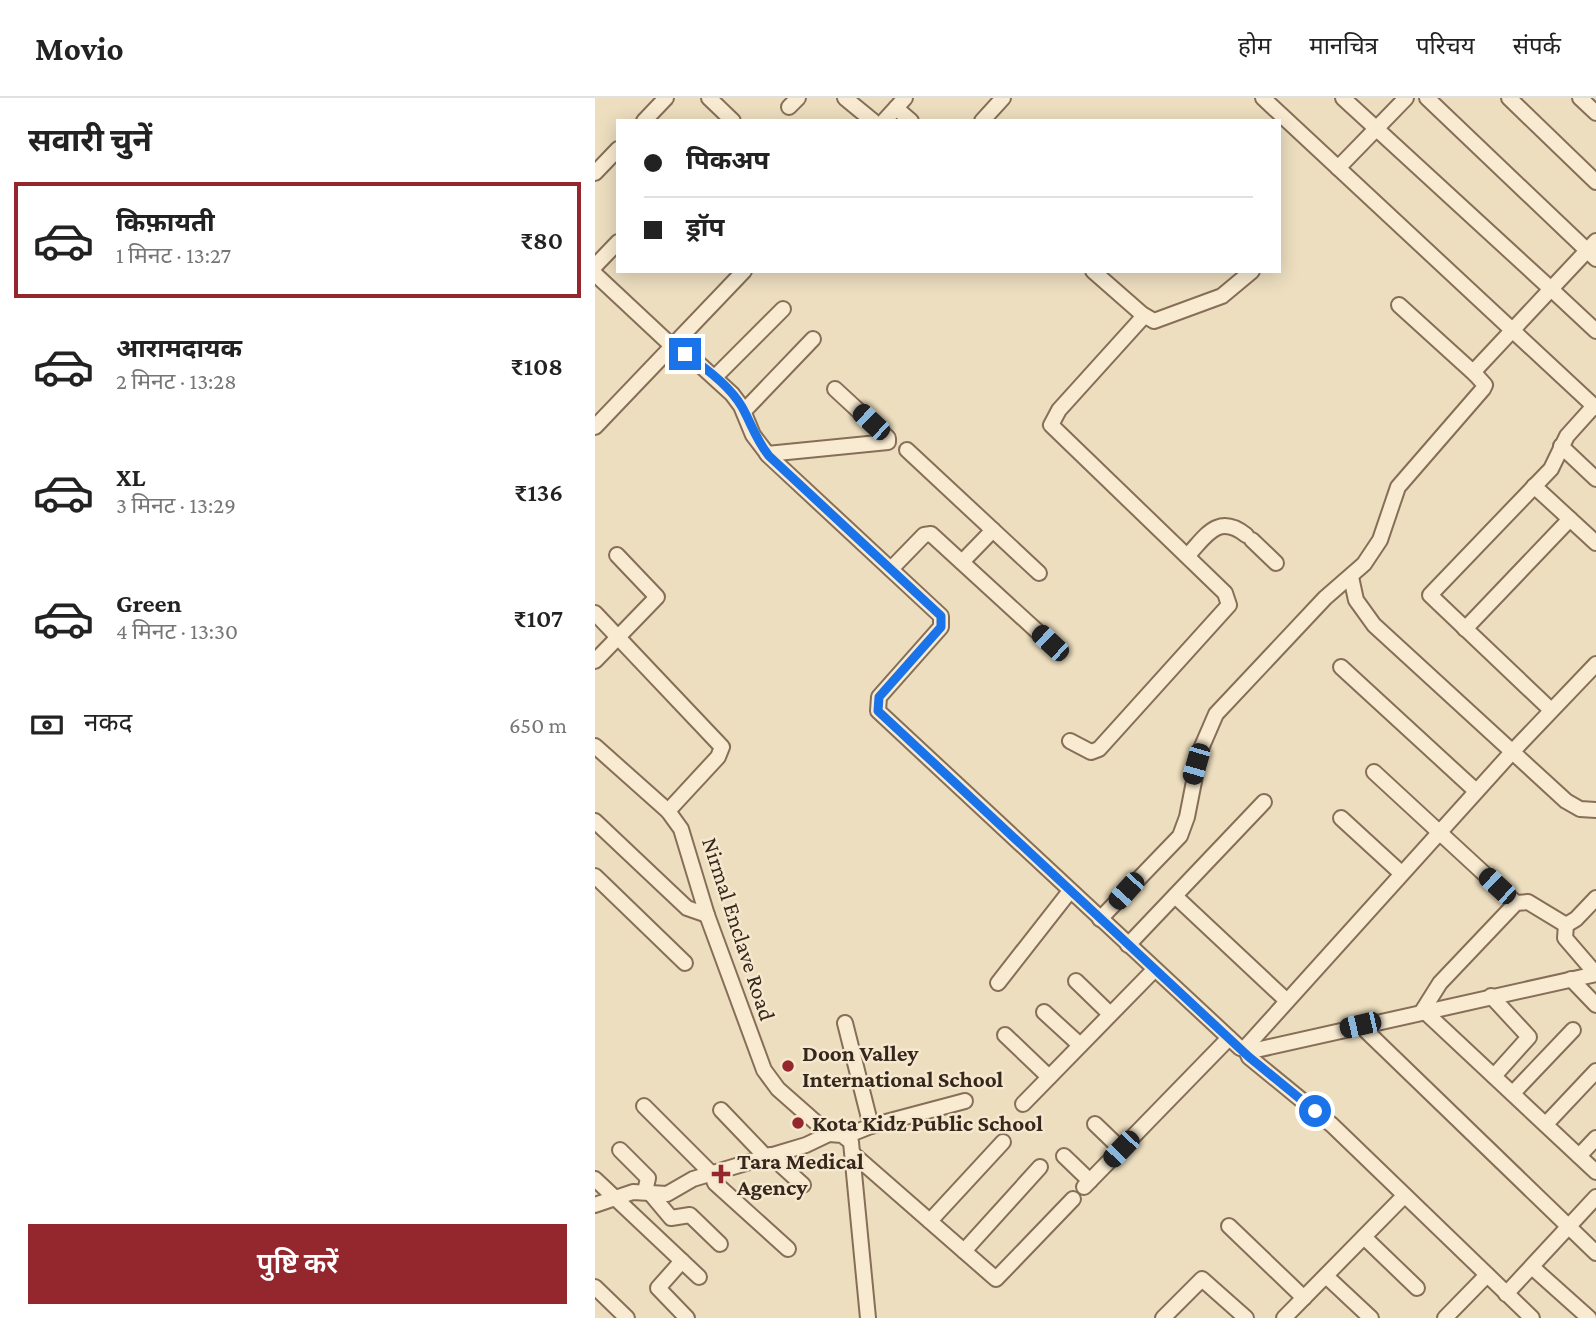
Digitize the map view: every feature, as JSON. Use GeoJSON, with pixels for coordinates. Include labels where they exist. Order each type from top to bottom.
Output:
{"type":"FeatureCollection","features":[{"type":"Feature","properties":{"kind":"street"},"geometry":{"type":"LineString","coordinates":[[646,119],[666,98]]}},
{"type":"Feature","properties":{"kind":"street"},"geometry":{"type":"LineString","coordinates":[[845,98],[871,119]]}},
{"type":"Feature","properties":{"kind":"street"},"geometry":{"type":"LineString","coordinates":[[984,119],[1003,98]]}},
{"type":"Feature","properties":{"kind":"street"},"geometry":{"type":"LineString","coordinates":[[1263,98],[1595,407],[1561,446],[1551,469],[1431,593],[1432,599],[1551,710]]}},
{"type":"Feature","properties":{"kind":"street"},"geometry":{"type":"LineString","coordinates":[[1343,98],[1596,331]]}},
{"type":"Feature","properties":{"kind":"street"},"geometry":{"type":"LineString","coordinates":[[1338,168],[1406,98]]}},
{"type":"Feature","properties":{"kind":"street"},"geometry":{"type":"LineString","coordinates":[[1427,98],[1593,251],[1551,289],[1475,374]]}},
{"type":"Feature","properties":{"kind":"street"},"geometry":{"type":"LineString","coordinates":[[1509,98],[1596,182]]}},
{"type":"Feature","properties":{"kind":"street"},"geometry":{"type":"LineString","coordinates":[[1580,98],[1596,113]]}},
{"type":"Feature","properties":{"kind":"street"},"geometry":{"type":"LineString","coordinates":[[716,100],[731,119]]}},
{"type":"Feature","properties":{"kind":"street"},"geometry":{"type":"LineString","coordinates":[[886,119],[900,103],[910,119]]}},
{"type":"Feature","properties":{"kind":"street"},"geometry":{"type":"LineString","coordinates":[[595,173],[616,151]]}},
{"type":"Feature","properties":{"kind":"street"},"geometry":{"type":"LineString","coordinates":[[595,266],[616,244]]}},
{"type":"Feature","properties":{"kind":"street"},"geometry":{"type":"LineString","coordinates":[[595,428],[742,273]]}},
{"type":"Feature","properties":{"kind":"street"},"geometry":{"type":"LineString","coordinates":[[1095,273],[1144,316],[1154,321],[1215,299],[1249,273]]}},
{"type":"Feature","properties":{"kind":"street"},"geometry":{"type":"LineString","coordinates":[[595,274],[673,346],[715,377],[744,411],[753,435],[767,454],[937,611],[942,624],[879,697],[878,711],[1154,970],[1332,1125],[1532,1318]]}},
{"type":"Feature","properties":{"kind":"street"},"geometry":{"type":"LineString","coordinates":[[1100,919],[1179,836],[1187,817],[1200,751],[1216,714],[1325,598],[1351,577],[1376,548],[1398,487],[1485,385],[1399,305]]}},
{"type":"Feature","properties":{"kind":"street"},"geometry":{"type":"LineString","coordinates":[[715,377],[783,309]]}},
{"type":"Feature","properties":{"kind":"street"},"geometry":{"type":"LineString","coordinates":[[1070,741],[1091,752],[1099,749],[1229,605],[1225,593],[1188,555],[1051,425],[1059,410],[1144,316]]}},
{"type":"Feature","properties":{"kind":"street"},"geometry":{"type":"LineString","coordinates":[[744,411],[813,339]]}},
{"type":"Feature","properties":{"kind":"street"},"geometry":{"type":"LineString","coordinates":[[767,454],[888,442],[888,438],[835,389]]}},
{"type":"Feature","properties":{"kind":"street"},"geometry":{"type":"LineString","coordinates":[[1561,446],[1596,479]]}},
{"type":"Feature","properties":{"kind":"street"},"geometry":{"type":"LineString","coordinates":[[907,450],[1039,573]]}},
{"type":"Feature","properties":{"kind":"street"},"geometry":{"type":"LineString","coordinates":[[1534,486],[1596,543]]}},
{"type":"Feature","properties":{"kind":"street"},"geometry":{"type":"LineString","coordinates":[[1465,629],[1570,519]]}},
{"type":"Feature","properties":{"kind":"street"},"geometry":{"type":"LineString","coordinates":[[1188,555],[1219,526],[1233,526],[1276,563]]}},
{"type":"Feature","properties":{"kind":"street"},"geometry":{"type":"LineString","coordinates":[[962,562],[993,530]]}},
{"type":"Feature","properties":{"kind":"street"},"geometry":{"type":"LineString","coordinates":[[891,569],[927,534],[935,537],[1050,643]]}},
{"type":"Feature","properties":{"kind":"street"},"geometry":{"type":"LineString","coordinates":[[595,661],[657,595],[617,555]]}},
{"type":"Feature","properties":{"kind":"street"},"geometry":{"type":"LineString","coordinates":[[1351,577],[1356,600],[1367,617],[1572,806],[1596,810]]}},
{"type":"Feature","properties":{"kind":"street"},"geometry":{"type":"LineString","coordinates":[[595,613],[722,747],[718,757],[668,811]]}},
{"type":"Feature","properties":{"kind":"street"},"geometry":{"type":"LineString","coordinates":[[1245,1051],[1249,1039],[1596,664]]}},
{"type":"Feature","properties":{"kind":"street"},"geometry":{"type":"LineString","coordinates":[[1341,667],[1476,791]]}},
{"type":"Feature","properties":{"kind":"street","name":"Nirmal Enclave Road"},"geometry":{"type":"LineString","coordinates":[[595,746],[668,811],[687,841],[707,915],[764,1070],[778,1089],[829,1134]]}},
{"type":"Feature","properties":{"kind":"street"},"geometry":{"type":"LineString","coordinates":[[1374,772],[1516,903]]}},
{"type":"Feature","properties":{"kind":"street"},"geometry":{"type":"LineString","coordinates":[[1128,945],[1264,802]]}},
{"type":"Feature","properties":{"kind":"street"},"geometry":{"type":"LineString","coordinates":[[1341,818],[1401,873]]}},
{"type":"Feature","properties":{"kind":"street"},"geometry":{"type":"LineString","coordinates":[[595,821],[687,908],[707,915]]}},
{"type":"Feature","properties":{"kind":"street"},"geometry":{"type":"LineString","coordinates":[[595,876],[685,963]]}},
{"type":"Feature","properties":{"kind":"street"},"geometry":{"type":"LineString","coordinates":[[998,983],[1070,891]]}},
{"type":"Feature","properties":{"kind":"street"},"geometry":{"type":"LineString","coordinates":[[1175,896],[1286,1000]]}},
{"type":"Feature","properties":{"kind":"street"},"geometry":{"type":"LineString","coordinates":[[1566,925],[1576,919],[1596,898]]}},
{"type":"Feature","properties":{"kind":"street"},"geometry":{"type":"LineString","coordinates":[[1423,1010],[1440,983],[1516,903],[1528,902],[1566,925]]}},
{"type":"Feature","properties":{"kind":"street"},"geometry":{"type":"LineString","coordinates":[[1245,1051],[1596,974],[1565,938],[1566,925]]}},
{"type":"Feature","properties":{"kind":"street"},"geometry":{"type":"LineString","coordinates":[[1023,1104],[1154,970]]}},
{"type":"Feature","properties":{"kind":"street"},"geometry":{"type":"LineString","coordinates":[[1571,979],[1596,1005]]}},
{"type":"Feature","properties":{"kind":"street"},"geometry":{"type":"LineString","coordinates":[[1076,981],[1110,1014]]}},
{"type":"Feature","properties":{"kind":"street"},"geometry":{"type":"LineString","coordinates":[[1491,996],[1529,1037],[1494,1076]]}},
{"type":"Feature","properties":{"kind":"street"},"geometry":{"type":"LineString","coordinates":[[1423,1010],[1596,1172]]}},
{"type":"Feature","properties":{"kind":"street"},"geometry":{"type":"LineString","coordinates":[[1044,1012],[1080,1045]]}},
{"type":"Feature","properties":{"kind":"street"},"geometry":{"type":"LineString","coordinates":[[845,1023],[871,1126]]}},
{"type":"Feature","properties":{"kind":"street"},"geometry":{"type":"LineString","coordinates":[[1360,1025],[1596,1253]]}},
{"type":"Feature","properties":{"kind":"street"},"geometry":{"type":"LineString","coordinates":[[1513,1093],[1573,1030]]}},
{"type":"Feature","properties":{"kind":"street"},"geometry":{"type":"LineString","coordinates":[[1005,1035],[1049,1077]]}},
{"type":"Feature","properties":{"kind":"street"},"geometry":{"type":"LineString","coordinates":[[1064,1156],[1087,1184],[1229,1038]]}},
{"type":"Feature","properties":{"kind":"street"},"geometry":{"type":"LineString","coordinates":[[1546,1124],[1596,1071]]}},
{"type":"Feature","properties":{"kind":"street"},"geometry":{"type":"LineString","coordinates":[[595,1205],[614,1198],[648,1192],[667,1194],[711,1173],[829,1134],[846,1136],[871,1126],[965,1101]]}},
{"type":"Feature","properties":{"kind":"street"},"geometry":{"type":"LineString","coordinates":[[644,1105],[711,1173],[715,1183],[788,1249]]}},
{"type":"Feature","properties":{"kind":"street"},"geometry":{"type":"LineString","coordinates":[[721,1110],[768,1156],[803,1185]]}},
{"type":"Feature","properties":{"kind":"street"},"geometry":{"type":"LineString","coordinates":[[1095,1124],[1121,1149]]}},
{"type":"Feature","properties":{"kind":"street"},"geometry":{"type":"LineString","coordinates":[[846,1136],[853,1154],[868,1318]]}},
{"type":"Feature","properties":{"kind":"street"},"geometry":{"type":"LineString","coordinates":[[1579,1156],[1596,1138]]}},
{"type":"Feature","properties":{"kind":"street"},"geometry":{"type":"LineString","coordinates":[[930,1221],[1003,1142]]}},
{"type":"Feature","properties":{"kind":"street"},"geometry":{"type":"LineString","coordinates":[[620,1150],[648,1178],[648,1192],[671,1218],[690,1214],[720,1244]]}},
{"type":"Feature","properties":{"kind":"street"},"geometry":{"type":"LineString","coordinates":[[853,1154],[998,1278],[1073,1199]]}},
{"type":"Feature","properties":{"kind":"street"},"geometry":{"type":"LineString","coordinates":[[964,1251],[1040,1167]]}},
{"type":"Feature","properties":{"kind":"street"},"geometry":{"type":"LineString","coordinates":[[595,1179],[699,1277]]}},
{"type":"Feature","properties":{"kind":"street"},"geometry":{"type":"LineString","coordinates":[[1286,1317],[1404,1196]]}},
{"type":"Feature","properties":{"kind":"street"},"geometry":{"type":"LineString","coordinates":[[1506,1294],[1596,1198]]}},
{"type":"Feature","properties":{"kind":"street"},"geometry":{"type":"LineString","coordinates":[[1229,1226],[1304,1298]]}},
{"type":"Feature","properties":{"kind":"street"},"geometry":{"type":"LineString","coordinates":[[1364,1237],[1417,1288]]}},
{"type":"Feature","properties":{"kind":"street"},"geometry":{"type":"LineString","coordinates":[[682,1261],[658,1288],[687,1318]]}},
{"type":"Feature","properties":{"kind":"street"},"geometry":{"type":"LineString","coordinates":[[1532,1267],[1589,1318]]}},
{"type":"Feature","properties":{"kind":"street"},"geometry":{"type":"LineString","coordinates":[[1450,1316],[1487,1275]]}},
{"type":"Feature","properties":{"kind":"street"},"geometry":{"type":"LineString","coordinates":[[1326,1276],[1371,1318]]}},
{"type":"Feature","properties":{"kind":"street"},"geometry":{"type":"LineString","coordinates":[[1163,1318],[1203,1279],[1246,1318]]}},
{"type":"Feature","properties":{"kind":"street"},"geometry":{"type":"LineString","coordinates":[[595,1287],[627,1318]]}},
{"type":"Feature","properties":{"kind":"place","name":"Doon Valley International School"},"geometry":{"type":"Point","coordinates":[788,1066]}},
{"type":"Feature","properties":{"kind":"place","name":"Kota Kidz Public School"},"geometry":{"type":"Point","coordinates":[798,1123]}},
{"type":"Feature","properties":{"kind":"place","name":"Tara Medical Agency"},"geometry":{"type":"Point","coordinates":[721,1174]}},
{"type":"Feature","properties":{"kind":"route"},"geometry":{"type":"LineString","coordinates":[[685,354],[708,371],[737,400],[753,435],[769,456],[941,616],[941,627],[879,697],[876,705],[878,711],[1249,1057],[1315,1111]]}}]}
